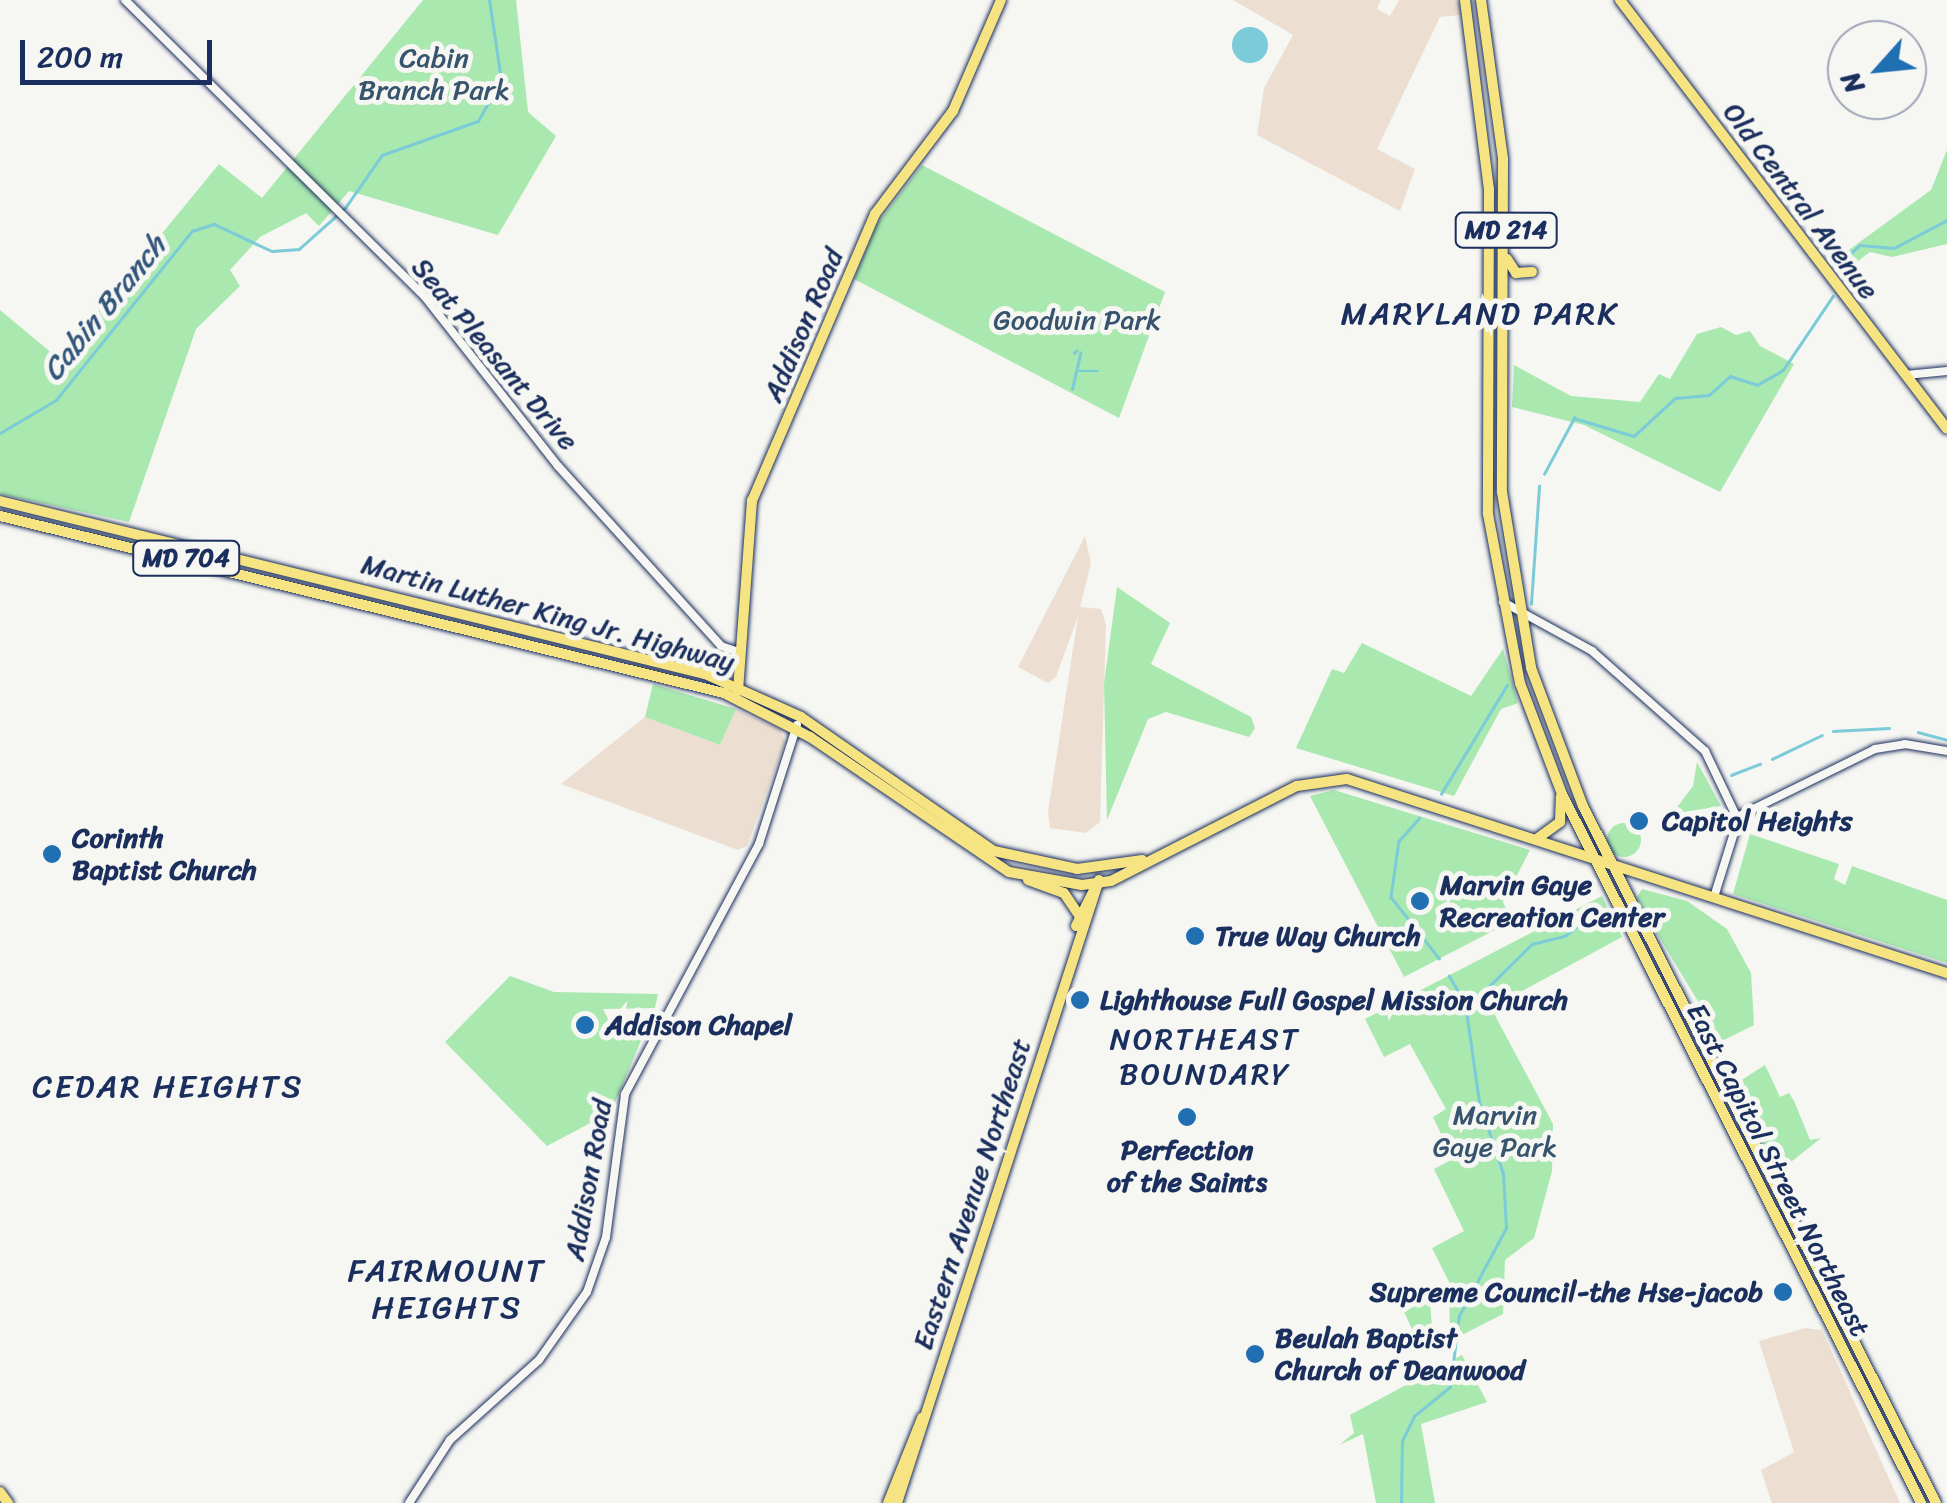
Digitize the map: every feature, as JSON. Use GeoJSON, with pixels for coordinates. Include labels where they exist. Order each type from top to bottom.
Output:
{"type":"FeatureCollection","features":[{"type":"Feature","properties":{"kind":"main road","name":"Addison Road"},"geometry":{"type":"LineString","coordinates":[[738,692],[752,501],[875,214],[952,112],[1001,0]]}},
{"type":"Feature","properties":{"kind":"main road","name":"MD 214"},"geometry":{"type":"LineString","coordinates":[[1466,0],[1489,189],[1486,476],[1500,600],[1528,709],[1561,791],[1594,858]]}},
{"type":"Feature","properties":{"kind":"main road","name":"MD 214"},"geometry":{"type":"LineString","coordinates":[[1481,0],[1503,160],[1506,257],[1502,492],[1518,611],[1548,721],[1612,863]]}},
{"type":"Feature","properties":{"kind":"main road","name":"Old Central Avenue"},"geometry":{"type":"LineString","coordinates":[[1620,0],[1947,429]]}},
{"type":"Feature","properties":{"kind":"main road"},"geometry":{"type":"LineString","coordinates":[[1506,257],[1516,274],[1532,272]]}},
{"type":"Feature","properties":{"kind":"main road","name":"Martin Luther King Jr. Highway"},"geometry":{"type":"LineString","coordinates":[[0,501],[738,692],[798,722],[994,851],[1102,869]]}},
{"type":"Feature","properties":{"kind":"main road","name":"Martin Luther King Jr. Highway"},"geometry":{"type":"LineString","coordinates":[[0,516],[738,692]]}},
{"type":"Feature","properties":{"kind":"main road","name":"Martin Luther King Jr. Highway"},"geometry":{"type":"LineString","coordinates":[[798,722],[1008,872],[1098,884]]}},
{"type":"Feature","properties":{"kind":"main road"},"geometry":{"type":"LineString","coordinates":[[1098,884],[1297,786],[1334,778],[1372,785],[1947,972]]}},
{"type":"Feature","properties":{"kind":"main road"},"geometry":{"type":"LineString","coordinates":[[1535,839],[1560,822],[1561,791]]}},
{"type":"Feature","properties":{"kind":"main road"},"geometry":{"type":"LineString","coordinates":[[1102,869],[1166,851]]}},
{"type":"Feature","properties":{"kind":"main road","name":"East Capitol Street Northeast"},"geometry":{"type":"LineString","coordinates":[[1594,858],[1921,1503]]}},
{"type":"Feature","properties":{"kind":"main road"},"geometry":{"type":"LineString","coordinates":[[1612,863],[1936,1503]]}},
{"type":"Feature","properties":{"kind":"main road","name":"Eastern Avenue Northeast"},"geometry":{"type":"LineString","coordinates":[[897,1503],[1064,985],[1081,921],[1102,869]]}},
{"type":"Feature","properties":{"kind":"main road"},"geometry":{"type":"LineString","coordinates":[[1008,872],[1064,893],[1081,921]]}},
{"type":"Feature","properties":{"kind":"main road"},"geometry":{"type":"LineString","coordinates":[[1628,896],[1642,874]]}},
{"type":"Feature","properties":{"kind":"main road","name":"Eastern Avenue Northeast"},"geometry":{"type":"LineString","coordinates":[[888,1503],[922,1418]]}},
{"type":"Feature","properties":{"kind":"main road"},"geometry":{"type":"LineString","coordinates":[[0,1492],[8,1503]]}},
{"type":"Feature","properties":{"kind":"street","name":"Seat Pleasant Drive"},"geometry":{"type":"LineString","coordinates":[[125,0],[424,297],[530,434],[714,638],[741,653]]}},
{"type":"Feature","properties":{"kind":"street"},"geometry":{"type":"LineString","coordinates":[[1906,376],[1947,371]]}},
{"type":"Feature","properties":{"kind":"street"},"geometry":{"type":"LineString","coordinates":[[1500,600],[1592,651],[1656,702],[1704,751],[1737,817],[1714,897]]}},
{"type":"Feature","properties":{"kind":"street","name":"Addison Road"},"geometry":{"type":"LineString","coordinates":[[409,1503],[450,1440],[539,1360],[587,1292],[606,1237],[616,1133],[630,1080],[759,844],[798,722]]}},
{"type":"Feature","properties":{"kind":"street"},"geometry":{"type":"LineString","coordinates":[[1737,817],[1875,749],[1904,744],[1947,752]]}},
{"type":"Feature","properties":{"kind":"shaded area"},"geometry":{"type":"Polygon","coordinates":[[[1233,0],[1381,0],[1377,9],[1390,16],[1399,0],[1458,0],[1461,15],[1440,17],[1377,149],[1415,169],[1400,211],[1257,135],[1264,88],[1293,35],[1233,0]]]}},
{"type":"Feature","properties":{"kind":"shaded area"},"geometry":{"type":"Polygon","coordinates":[[[1085,536],[1091,563],[1080,607],[1101,609],[1106,625],[1100,822],[1086,833],[1050,828],[1048,812],[1078,616],[1056,677],[1048,683],[1018,667],[1085,536]]]}},
{"type":"Feature","properties":{"kind":"shaded area"},"geometry":{"type":"Polygon","coordinates":[[[736,709],[780,729],[785,742],[747,846],[738,850],[561,784],[645,717],[720,745],[736,709]]]}},
{"type":"Feature","properties":{"kind":"shaded area"},"geometry":{"type":"Polygon","coordinates":[[[1805,1328],[1822,1330],[1900,1503],[1772,1503],[1761,1470],[1794,1452],[1759,1341],[1805,1328]]]}},
{"type":"Feature","properties":{"kind":"green space","name":"Cabin Branch Park"},"geometry":{"type":"Polygon","coordinates":[[[423,0],[516,0],[528,112],[556,136],[498,235],[349,191],[319,226],[306,213],[260,237],[230,270],[240,286],[196,329],[129,522],[0,494],[0,310],[59,359],[219,164],[262,198],[423,0]]]}},
{"type":"Feature","properties":{"kind":"green space"},"geometry":{"type":"Polygon","coordinates":[[[1947,150],[1947,244],[1892,257],[1870,252],[1846,270],[1831,263],[1931,190],[1947,150]]]}},
{"type":"Feature","properties":{"kind":"green space","name":"Goodwin Park"},"geometry":{"type":"Polygon","coordinates":[[[922,165],[1165,292],[1119,418],[854,279],[877,224],[922,165]]]}},
{"type":"Feature","properties":{"kind":"green space"},"geometry":{"type":"Polygon","coordinates":[[[1721,327],[1736,335],[1750,331],[1760,346],[1794,364],[1720,492],[1584,425],[1512,407],[1514,365],[1571,396],[1640,402],[1659,374],[1670,379],[1697,334],[1721,327]]]}},
{"type":"Feature","properties":{"kind":"green space"},"geometry":{"type":"Polygon","coordinates":[[[1117,587],[1170,623],[1151,664],[1251,717],[1255,728],[1249,737],[1166,712],[1148,719],[1107,820],[1104,684],[1117,587]]]}},
{"type":"Feature","properties":{"kind":"green space"},"geometry":{"type":"Polygon","coordinates":[[[1362,643],[1471,696],[1503,649],[1518,703],[1501,709],[1454,796],[1296,748],[1332,669],[1344,673],[1362,643]]]}},
{"type":"Feature","properties":{"kind":"green space"},"geometry":{"type":"Polygon","coordinates":[[[653,684],[736,709],[720,745],[645,717],[653,684]]]}},
{"type":"Feature","properties":{"kind":"green space"},"geometry":{"type":"Polygon","coordinates":[[[1697,762],[1721,806],[1672,814],[1693,786],[1697,762]]]}},
{"type":"Feature","properties":{"kind":"green space"},"geometry":{"type":"Polygon","coordinates":[[[1334,790],[1530,850],[1503,902],[1512,921],[1404,977],[1310,796],[1334,790]]]}},
{"type":"Feature","properties":{"kind":"green space"},"geometry":{"type":"Polygon","coordinates":[[[1624,823],[1636,828],[1641,840],[1636,852],[1624,857],[1612,852],[1607,840],[1612,828],[1624,823]]]}},
{"type":"Feature","properties":{"kind":"green space"},"geometry":{"type":"Polygon","coordinates":[[[1750,834],[1839,864],[1834,879],[1845,885],[1852,866],[1947,900],[1947,963],[1733,894],[1750,834]]]}},
{"type":"Feature","properties":{"kind":"green space"},"geometry":{"type":"Polygon","coordinates":[[[1642,889],[1687,901],[1727,929],[1751,973],[1754,1025],[1722,1041],[1637,897],[1642,889]]]}},
{"type":"Feature","properties":{"kind":"green space","name":"Marvin Gaye Park"},"geometry":{"type":"Polygon","coordinates":[[[1602,896],[1622,937],[1491,1008],[1553,1124],[1552,1171],[1534,1238],[1505,1260],[1503,1314],[1450,1341],[1449,1282],[1432,1248],[1464,1231],[1434,1169],[1453,1159],[1433,1117],[1446,1109],[1410,1044],[1384,1057],[1365,1019],[1602,896]]]}},
{"type":"Feature","properties":{"kind":"green space"},"geometry":{"type":"Polygon","coordinates":[[[510,976],[554,992],[658,994],[655,1008],[603,1009],[612,1027],[625,1018],[650,1019],[611,1112],[547,1146],[445,1042],[510,976]]]}},
{"type":"Feature","properties":{"kind":"green space"},"geometry":{"type":"Polygon","coordinates":[[[1765,1065],[1780,1097],[1789,1093],[1794,1101],[1810,1140],[1821,1138],[1777,1173],[1732,1086],[1765,1065]]]}},
{"type":"Feature","properties":{"kind":"green space"},"geometry":{"type":"Polygon","coordinates":[[[1430,1298],[1433,1347],[1423,1352],[1404,1312],[1430,1298]]]}},
{"type":"Feature","properties":{"kind":"green space"},"geometry":{"type":"Polygon","coordinates":[[[1462,1355],[1487,1402],[1421,1424],[1435,1503],[1376,1503],[1363,1434],[1339,1445],[1354,1433],[1350,1415],[1462,1355]]]}},
{"type":"Feature","properties":{"kind":"water"},"geometry":{"type":"Polygon","coordinates":[[[1250,27],[1263,32],[1268,45],[1263,58],[1250,63],[1237,58],[1232,45],[1237,32],[1250,27]]]}},
{"type":"Feature","properties":{"kind":"waterway","name":"Cabin Branch"},"geometry":{"type":"LineString","coordinates":[[0,433],[56,400],[192,231],[214,224],[272,251],[299,249],[345,208],[382,155],[478,121],[501,80],[489,0]]}},
{"type":"Feature","properties":{"kind":"waterway"},"geometry":{"type":"LineString","coordinates":[[1841,276],[1842,261],[1860,245],[1894,248],[1947,220]]}},
{"type":"Feature","properties":{"kind":"waterway"},"geometry":{"type":"LineString","coordinates":[[1544,474],[1574,418],[1634,436],[1675,398],[1709,395],[1730,376],[1757,385],[1783,370],[1833,296]]}},
{"type":"Feature","properties":{"kind":"waterway"},"geometry":{"type":"LineString","coordinates":[[1072,389],[1080,353]]}},
{"type":"Feature","properties":{"kind":"waterway"},"geometry":{"type":"LineString","coordinates":[[1079,371],[1098,371]]}},
{"type":"Feature","properties":{"kind":"waterway"},"geometry":{"type":"LineString","coordinates":[[1531,604],[1539,486]]}},
{"type":"Feature","properties":{"kind":"waterway"},"geometry":{"type":"LineString","coordinates":[[1441,794],[1507,685]]}},
{"type":"Feature","properties":{"kind":"waterway"},"geometry":{"type":"LineString","coordinates":[[1833,731],[1889,728]]}},
{"type":"Feature","properties":{"kind":"waterway"},"geometry":{"type":"LineString","coordinates":[[1918,732],[1947,740]]}},
{"type":"Feature","properties":{"kind":"waterway"},"geometry":{"type":"LineString","coordinates":[[1772,759],[1822,735]]}},
{"type":"Feature","properties":{"kind":"waterway"},"geometry":{"type":"LineString","coordinates":[[1731,775],[1760,764]]}},
{"type":"Feature","properties":{"kind":"waterway"},"geometry":{"type":"LineString","coordinates":[[1420,818],[1399,841],[1391,897],[1439,958]]}},
{"type":"Feature","properties":{"kind":"waterway"},"geometry":{"type":"LineString","coordinates":[[1466,1009],[1532,944],[1565,936],[1599,908]]}},
{"type":"Feature","properties":{"kind":"waterway"},"geometry":{"type":"LineString","coordinates":[[1401,1503],[1402,1441],[1414,1416],[1450,1387],[1459,1316],[1506,1228],[1503,1174],[1479,1102],[1465,1004],[1449,976]]}},
{"type":"Feature","properties":{"kind":"place","name":"Capitol Heights"},"geometry":{"type":"Point","coordinates":[1639,821]}},
{"type":"Feature","properties":{"kind":"place","name":"Corinth Baptist Church"},"geometry":{"type":"Point","coordinates":[52,854]}},
{"type":"Feature","properties":{"kind":"place","name":"Marvin Gaye Recreation Center"},"geometry":{"type":"Point","coordinates":[1420,901]}},
{"type":"Feature","properties":{"kind":"place","name":"True Way Church"},"geometry":{"type":"Point","coordinates":[1195,936]}},
{"type":"Feature","properties":{"kind":"place","name":"Lighthouse Full Gospel Mission Church"},"geometry":{"type":"Point","coordinates":[1080,1000]}},
{"type":"Feature","properties":{"kind":"place","name":"Addison Chapel"},"geometry":{"type":"Point","coordinates":[585,1025]}},
{"type":"Feature","properties":{"kind":"place","name":"Perfection of the Saints"},"geometry":{"type":"Point","coordinates":[1187,1117]}},
{"type":"Feature","properties":{"kind":"place","name":"Supreme Council-the Hse-jacob"},"geometry":{"type":"Point","coordinates":[1783,1292]}},
{"type":"Feature","properties":{"kind":"place","name":"Beulah Baptist Church of Deanwood"},"geometry":{"type":"Point","coordinates":[1255,1354]}},
{"type":"Feature","properties":{"kind":"district","name":"MARYLAND PARK"},"geometry":{"type":"Point","coordinates":[1480,314]}},
{"type":"Feature","properties":{"kind":"district","name":"NORTHEAST BOUNDARY"},"geometry":{"type":"Point","coordinates":[1205,1056]}},
{"type":"Feature","properties":{"kind":"district","name":"CEDAR HEIGHTS"},"geometry":{"type":"Point","coordinates":[168,1087]}},
{"type":"Feature","properties":{"kind":"district","name":"FAIRMOUNT HEIGHTS"},"geometry":{"type":"Point","coordinates":[447,1290]}}]}
